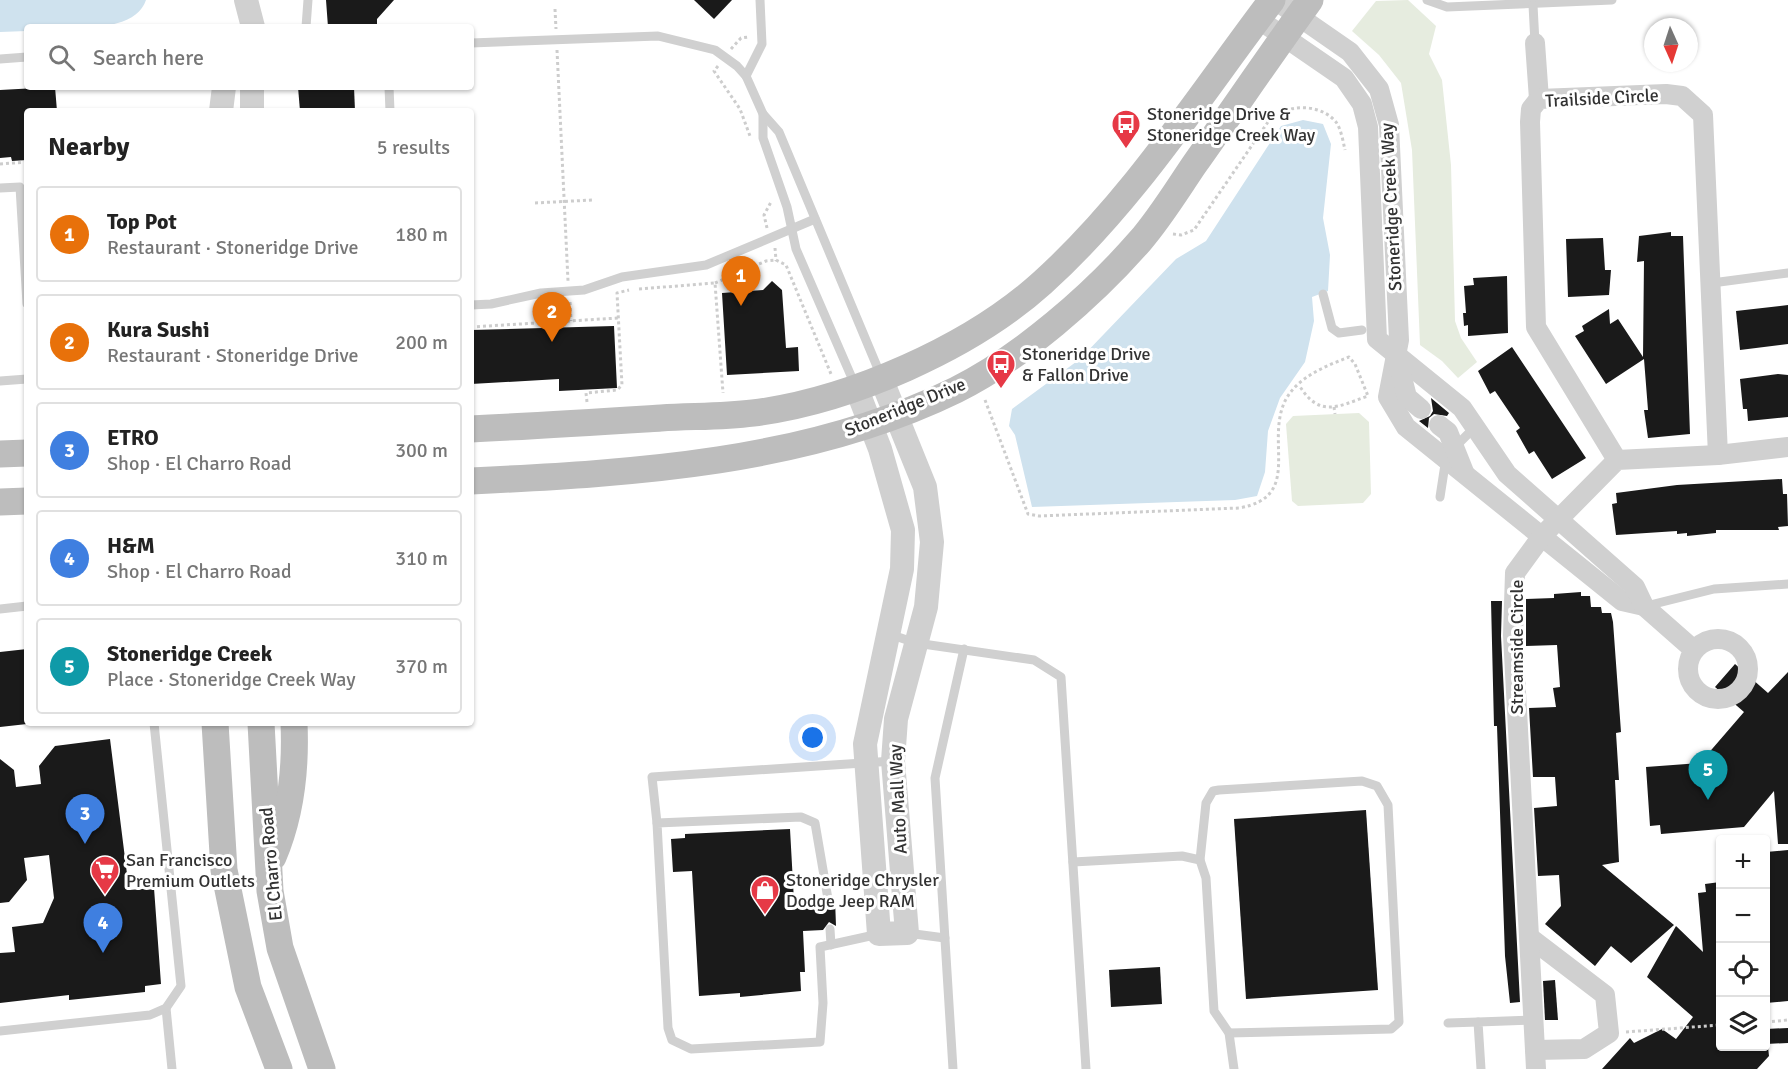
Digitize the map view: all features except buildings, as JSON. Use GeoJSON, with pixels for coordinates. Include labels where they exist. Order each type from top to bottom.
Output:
{"type":"FeatureCollection","features":[{"type":"Feature","properties":{"kind":"main road","name":"Stoneridge Drive"},"geometry":{"type":"LineString","coordinates":[[474,429],[754,413],[832,396],[881,378],[957,341],[1042,283],[1093,232],[1145,172],[1269,6]]}},
{"type":"Feature","properties":{"kind":"main road","name":"Stoneridge Drive"},"geometry":{"type":"LineString","coordinates":[[474,481],[602,475],[772,450],[870,424],[964,385],[1036,337],[1078,304],[1142,239],[1305,7]]}},
{"type":"Feature","properties":{"kind":"main road"},"geometry":{"type":"LineString","coordinates":[[0,502],[24,501]]}},
{"type":"Feature","properties":{"kind":"main road"},"geometry":{"type":"LineString","coordinates":[[215,726],[224,870],[248,987],[279,1069]]}},
{"type":"Feature","properties":{"kind":"main road","name":"El Charro Road"},"geometry":{"type":"LineString","coordinates":[[261,726],[270,891],[280,948],[322,1069]]}},
{"type":"Feature","properties":{"kind":"main road"},"geometry":{"type":"LineString","coordinates":[[268,866],[284,831],[290,798],[294,726]]}},
{"type":"Feature","properties":{"kind":"street","name":"Stoneridge Creek Way"},"geometry":{"type":"LineString","coordinates":[[1644,606],[1622,601],[1465,474],[1450,453],[1406,427],[1388,397],[1397,356],[1399,340],[1389,125],[1379,89],[1350,52],[1305,7],[1269,6],[1283,38],[1344,78],[1362,104],[1368,128],[1377,339],[1397,356],[1462,408],[1507,474],[1635,587],[1644,606],[1694,650]]}},
{"type":"Feature","properties":{"kind":"street"},"geometry":{"type":"LineString","coordinates":[[1535,43],[1539,99]]}},
{"type":"Feature","properties":{"kind":"street"},"geometry":{"type":"LineString","coordinates":[[221,108],[224,90]]}},
{"type":"Feature","properties":{"kind":"street"},"geometry":{"type":"LineString","coordinates":[[252,90],[252,108]]}},
{"type":"Feature","properties":{"kind":"street","name":"Trailside Circle"},"geometry":{"type":"LineString","coordinates":[[1617,460],[1536,327],[1530,122],[1532,109],[1539,99],[1666,94],[1682,96],[1693,103],[1703,115],[1718,455]]}},
{"type":"Feature","properties":{"kind":"street","name":"Stoneridge Creek Way"},"geometry":{"type":"LineString","coordinates":[[1397,356],[1407,397],[1422,409]]}},
{"type":"Feature","properties":{"kind":"street","name":"Auto Mall Way"},"geometry":{"type":"LineString","coordinates":[[881,378],[925,488],[932,542],[926,607],[896,719],[892,761],[907,933]]}},
{"type":"Feature","properties":{"kind":"street","name":"Auto Mall Way"},"geometry":{"type":"LineString","coordinates":[[856,387],[887,471],[903,530],[902,569],[867,729],[867,763],[879,934]]}},
{"type":"Feature","properties":{"kind":"street","name":"Stoneridge Creek Way"},"geometry":{"type":"LineString","coordinates":[[1439,425],[1448,432],[1450,453]]}},
{"type":"Feature","properties":{"kind":"street"},"geometry":{"type":"LineString","coordinates":[[1617,460],[1718,455],[1788,447]]}},
{"type":"Feature","properties":{"kind":"street","name":"Streamside Circle"},"geometry":{"type":"LineString","coordinates":[[1609,1034],[1584,1049],[1536,1059],[1514,614],[1515,573],[1542,536],[1617,460]]}},
{"type":"Feature","properties":{"kind":"street"},"geometry":{"type":"LineString","coordinates":[[879,934],[907,933]]}},
{"type":"Feature","properties":{"kind":"street"},"geometry":{"type":"LineString","coordinates":[[1529,937],[1605,995],[1609,1034]]}},
{"type":"Feature","properties":{"kind":"lane"},"geometry":{"type":"LineString","coordinates":[[306,24],[308,0]]}},
{"type":"Feature","properties":{"kind":"lane"},"geometry":{"type":"LineString","coordinates":[[746,76],[762,44],[760,0]]}},
{"type":"Feature","properties":{"kind":"lane"},"geometry":{"type":"LineString","coordinates":[[1427,0],[1447,7],[1612,0]]}},
{"type":"Feature","properties":{"kind":"lane"},"geometry":{"type":"LineString","coordinates":[[1533,5],[1535,43]]}},
{"type":"Feature","properties":{"kind":"lane"},"geometry":{"type":"LineString","coordinates":[[474,43],[658,36],[715,50],[746,76],[763,114],[778,132],[881,378]]}},
{"type":"Feature","properties":{"kind":"lane"},"geometry":{"type":"LineString","coordinates":[[0,59],[24,57]]}},
{"type":"Feature","properties":{"kind":"lane"},"geometry":{"type":"LineString","coordinates":[[389,90],[390,108]]}},
{"type":"Feature","properties":{"kind":"lane"},"geometry":{"type":"LineString","coordinates":[[763,114],[764,138],[796,249],[856,387]]}},
{"type":"Feature","properties":{"kind":"lane"},"geometry":{"type":"LineString","coordinates":[[0,188],[20,187],[24,254]]}},
{"type":"Feature","properties":{"kind":"lane"},"geometry":{"type":"LineString","coordinates":[[474,305],[584,290],[622,277],[706,266],[815,219]]}},
{"type":"Feature","properties":{"kind":"lane"},"geometry":{"type":"LineString","coordinates":[[1712,283],[1788,273]]}},
{"type":"Feature","properties":{"kind":"lane"},"geometry":{"type":"LineString","coordinates":[[1323,294],[1332,328],[1340,333],[1362,330]]}},
{"type":"Feature","properties":{"kind":"lane"},"geometry":{"type":"LineString","coordinates":[[0,381],[24,379]]}},
{"type":"Feature","properties":{"kind":"lane"},"geometry":{"type":"LineString","coordinates":[[1440,497],[1450,453],[1475,427]]}},
{"type":"Feature","properties":{"kind":"lane"},"geometry":{"type":"LineString","coordinates":[[1644,606],[1714,589],[1788,584]]}},
{"type":"Feature","properties":{"kind":"lane"},"geometry":{"type":"LineString","coordinates":[[0,609],[24,606]]}},
{"type":"Feature","properties":{"kind":"lane"},"geometry":{"type":"LineString","coordinates":[[889,634],[916,644],[1034,660],[1062,677],[1086,1069]]}},
{"type":"Feature","properties":{"kind":"lane"},"geometry":{"type":"LineString","coordinates":[[953,1069],[935,778],[964,649]]}},
{"type":"Feature","properties":{"kind":"lane"},"geometry":{"type":"LineString","coordinates":[[0,1031],[150,1015],[166,1008],[181,986],[154,726]]}},
{"type":"Feature","properties":{"kind":"lane"},"geometry":{"type":"LineString","coordinates":[[879,934],[820,947],[823,1003],[820,1042],[691,1049],[672,1040],[668,1028],[657,823],[652,777],[892,761]]}},
{"type":"Feature","properties":{"kind":"lane"},"geometry":{"type":"LineString","coordinates":[[1229,1033],[1391,1029],[1399,1022],[1388,805],[1377,786],[1362,781],[1213,791],[1206,803],[1200,860],[1206,878],[1214,1011],[1229,1033],[1233,1069]]}},
{"type":"Feature","properties":{"kind":"lane"},"geometry":{"type":"LineString","coordinates":[[657,823],[801,817],[815,822],[828,899]]}},
{"type":"Feature","properties":{"kind":"lane"},"geometry":{"type":"LineString","coordinates":[[1073,862],[1182,856],[1200,860]]}},
{"type":"Feature","properties":{"kind":"lane"},"geometry":{"type":"LineString","coordinates":[[830,929],[831,945]]}},
{"type":"Feature","properties":{"kind":"lane"},"geometry":{"type":"LineString","coordinates":[[907,933],[945,938]]}},
{"type":"Feature","properties":{"kind":"lane"},"geometry":{"type":"LineString","coordinates":[[166,1008],[172,1069]]}},
{"type":"Feature","properties":{"kind":"lane"},"geometry":{"type":"LineString","coordinates":[[1448,1023],[1533,1020]]}},
{"type":"Feature","properties":{"kind":"lane"},"geometry":{"type":"LineString","coordinates":[[1478,1022],[1481,1069]]}},
{"type":"Feature","properties":{"kind":"path"},"geometry":{"type":"LineString","coordinates":[[555,9],[571,321]]}},
{"type":"Feature","properties":{"kind":"path"},"geometry":{"type":"LineString","coordinates":[[1170,234],[1181,235],[1194,230],[1270,119],[1278,112],[1309,107],[1325,112],[1338,124],[1345,150]]}},
{"type":"Feature","properties":{"kind":"path"},"geometry":{"type":"LineString","coordinates":[[0,164],[24,162]]}},
{"type":"Feature","properties":{"kind":"path"},"geometry":{"type":"LineString","coordinates":[[535,203],[592,200]]}},
{"type":"Feature","properties":{"kind":"path"},"geometry":{"type":"LineString","coordinates":[[586,402],[586,393],[617,390],[622,385],[617,293],[633,289],[715,283],[766,261],[776,260]]}},
{"type":"Feature","properties":{"kind":"path"},"geometry":{"type":"LineString","coordinates":[[715,283],[723,393]]}},
{"type":"Feature","properties":{"kind":"path"},"geometry":{"type":"LineString","coordinates":[[474,327],[618,318]]}},
{"type":"Feature","properties":{"kind":"path"},"geometry":{"type":"LineString","coordinates":[[985,400],[1028,514],[1039,516],[1239,508],[1260,504],[1273,492],[1279,468],[1279,423],[1286,400],[1299,385],[1319,369],[1349,357],[1355,364],[1368,396],[1334,407],[1314,404],[1299,385]]}},
{"type":"Feature","properties":{"kind":"path"},"geometry":{"type":"LineString","coordinates":[[1334,407],[1335,414]]}},
{"type":"Feature","properties":{"kind":"path"},"geometry":{"type":"LineString","coordinates":[[1770,1022],[1788,1020]]}},
{"type":"Feature","properties":{"kind":"path"},"geometry":{"type":"LineString","coordinates":[[1609,1034],[1716,1025]]}},
{"type":"Feature","properties":{"kind":"shaded area"},"geometry":{"type":"Polygon","coordinates":[[[1408,0],[1436,26],[1429,54],[1442,80],[1451,165],[1455,321],[1461,338],[1477,362],[1458,378],[1442,361],[1420,345],[1412,150],[1401,83],[1379,55],[1352,31],[1376,1],[1408,0]]]}},
{"type":"Feature","properties":{"kind":"shaded area"},"geometry":{"type":"Polygon","coordinates":[[[1359,413],[1369,422],[1371,494],[1363,503],[1298,506],[1292,501],[1286,424],[1293,416],[1359,413]]]}},
{"type":"Feature","properties":{"kind":"water"},"geometry":{"type":"Polygon","coordinates":[[[0,0],[146,0],[139,12],[127,20],[114,24],[24,24],[24,31],[0,32],[0,0]]]}},
{"type":"Feature","properties":{"kind":"water"},"geometry":{"type":"Polygon","coordinates":[[[1303,120],[1323,124],[1331,144],[1323,218],[1330,255],[1328,291],[1312,297],[1314,321],[1305,362],[1280,398],[1268,431],[1265,472],[1257,496],[1235,500],[1032,507],[1015,435],[1009,426],[1012,409],[1080,359],[1176,259],[1206,241],[1281,126],[1303,120]]]}},
{"type":"Feature","properties":{"kind":"place","name":"Stoneridge Drive & Stoneridge Creek Way"},"geometry":{"type":"Point","coordinates":[1126,150]}},
{"type":"Feature","properties":{"kind":"place","name":"Top Pot"},"geometry":{"type":"Point","coordinates":[741,306]}},
{"type":"Feature","properties":{"kind":"place","name":"Kura Sushi"},"geometry":{"type":"Point","coordinates":[552,342]}},
{"type":"Feature","properties":{"kind":"place","name":"Stoneridge Drive & Fallon Drive"},"geometry":{"type":"Point","coordinates":[1001,390]}},
{"type":"Feature","properties":{"kind":"place","name":"Stoneridge Creek"},"geometry":{"type":"Point","coordinates":[1708,800]}},
{"type":"Feature","properties":{"kind":"place","name":"ETRO"},"geometry":{"type":"Point","coordinates":[85,844]}},
{"type":"Feature","properties":{"kind":"place","name":"San Francisco Premium Outlets"},"geometry":{"type":"Point","coordinates":[105,896]}},
{"type":"Feature","properties":{"kind":"place","name":"Stoneridge Chrysler Dodge Jeep RAM"},"geometry":{"type":"Point","coordinates":[765,916]}},
{"type":"Feature","properties":{"kind":"place","name":"H&M"},"geometry":{"type":"Point","coordinates":[103,953]}}]}
